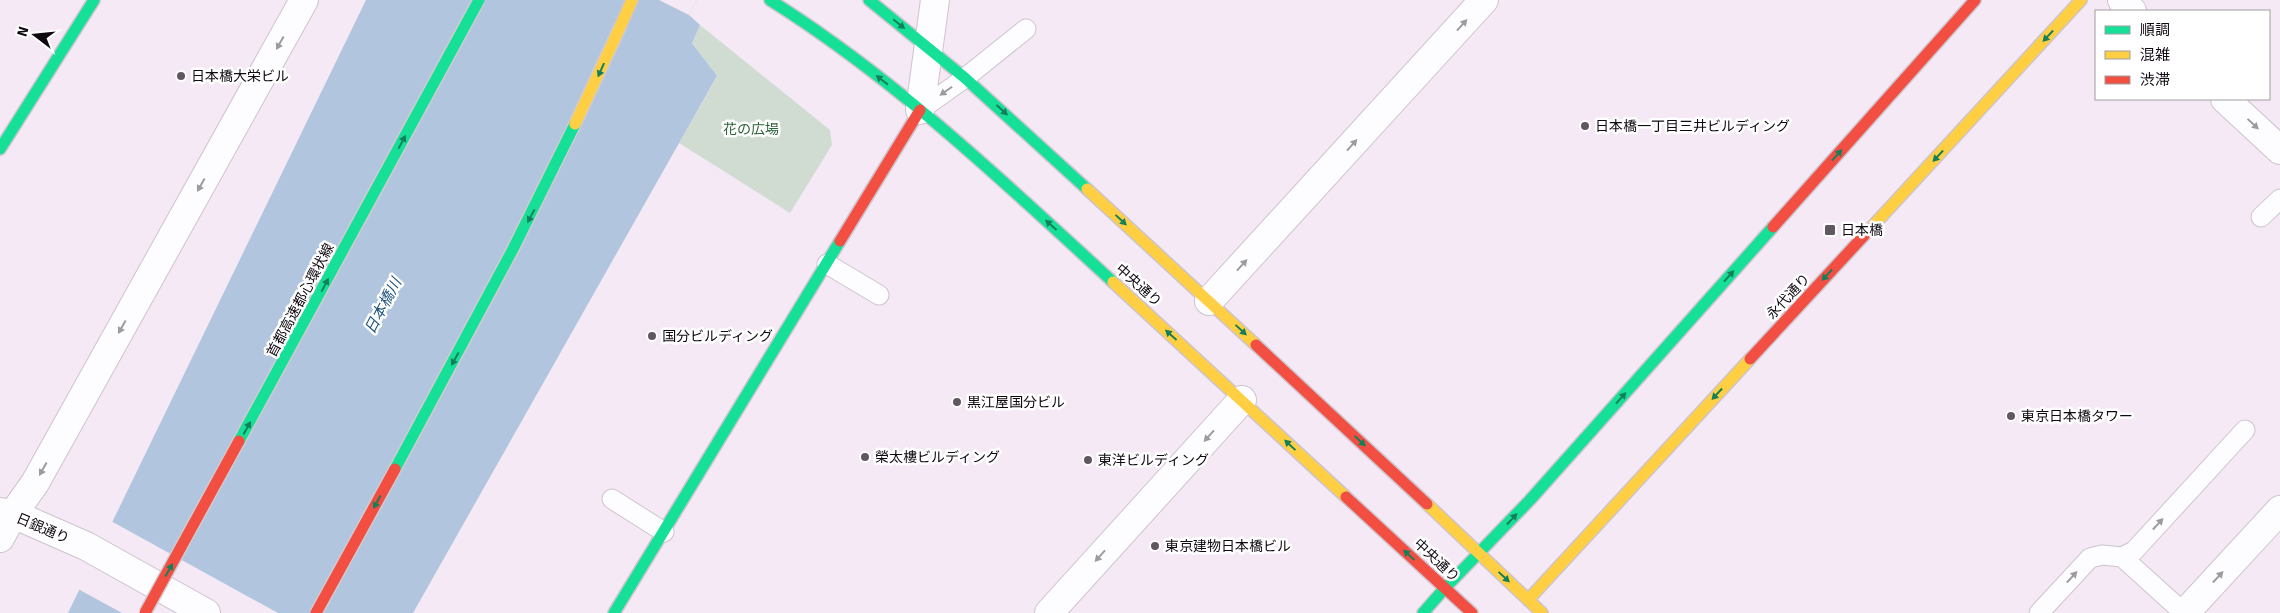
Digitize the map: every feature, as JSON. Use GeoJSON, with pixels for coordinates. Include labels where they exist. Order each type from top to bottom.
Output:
{"type":"FeatureCollection","features":[{"type":"Feature","properties":{"kind":"main road"},"geometry":{"type":"LineString","coordinates":[[0,149],[94,0]]}},
{"type":"Feature","properties":{"kind":"main road","name":"首都高速都心環状線"},"geometry":{"type":"LineString","coordinates":[[145,613],[479,0]]}},
{"type":"Feature","properties":{"kind":"main road"},"geometry":{"type":"LineString","coordinates":[[316,613],[534,211],[581,116],[632,0]]}},
{"type":"Feature","properties":{"kind":"main road","name":"中央通り"},"geometry":{"type":"LineString","coordinates":[[770,0],[805,21],[920,110],[983,162],[1472,613]]}},
{"type":"Feature","properties":{"kind":"main road"},"geometry":{"type":"LineString","coordinates":[[869,0],[966,78],[1209,301],[1479,554],[1526,604],[1542,613]]}},
{"type":"Feature","properties":{"kind":"main road"},"geometry":{"type":"LineString","coordinates":[[1423,613],[1479,554],[1974,0]]}},
{"type":"Feature","properties":{"kind":"main road","name":"永代通り"},"geometry":{"type":"LineString","coordinates":[[1526,604],[2080,0]]}},
{"type":"Feature","properties":{"kind":"main road"},"geometry":{"type":"LineString","coordinates":[[622,610],[664,532],[920,110]]}},
{"type":"Feature","properties":{"kind":"street"},"geometry":{"type":"LineString","coordinates":[[0,538],[6,513],[35,483],[304,0]]}},
{"type":"Feature","properties":{"kind":"street"},"geometry":{"type":"LineString","coordinates":[[920,110],[935,0]]}},
{"type":"Feature","properties":{"kind":"street"},"geometry":{"type":"LineString","coordinates":[[1209,301],[1484,0]]}},
{"type":"Feature","properties":{"kind":"street"},"geometry":{"type":"LineString","coordinates":[[2122,0],[2131,10]]}},
{"type":"Feature","properties":{"kind":"street"},"geometry":{"type":"LineString","coordinates":[[2226,100],[2280,150]]}},
{"type":"Feature","properties":{"kind":"street"},"geometry":{"type":"LineString","coordinates":[[1057,596],[1242,400]]}},
{"type":"Feature","properties":{"kind":"street"},"geometry":{"type":"LineString","coordinates":[[2184,613],[2280,510]]}},
{"type":"Feature","properties":{"kind":"street","name":"日銀通り"},"geometry":{"type":"LineString","coordinates":[[6,513],[86,546],[206,613]]}},
{"type":"Feature","properties":{"kind":"lane"},"geometry":{"type":"LineString","coordinates":[[920,110],[966,78],[1026,29]]}},
{"type":"Feature","properties":{"kind":"lane"},"geometry":{"type":"LineString","coordinates":[[2261,217],[2280,199]]}},
{"type":"Feature","properties":{"kind":"lane"},"geometry":{"type":"LineString","coordinates":[[827,264],[879,295]]}},
{"type":"Feature","properties":{"kind":"lane"},"geometry":{"type":"LineString","coordinates":[[2039,613],[2090,558],[2102,555],[2122,557],[2134,550],[2245,430]]}},
{"type":"Feature","properties":{"kind":"lane"},"geometry":{"type":"LineString","coordinates":[[612,499],[664,532]]}},
{"type":"Feature","properties":{"kind":"lane"},"geometry":{"type":"LineString","coordinates":[[2122,557],[2184,613]]}},
{"type":"Feature","properties":{"kind":"green space","name":"花の広場"},"geometry":{"type":"Polygon","coordinates":[[[700,25],[830,130],[832,145],[790,213],[679,143],[717,77],[692,42],[700,25]]]}},
{"type":"Feature","properties":{"kind":"water","name":"日本橋川"},"geometry":{"type":"Polygon","coordinates":[[[366,0],[697,0],[689,15],[700,25],[692,43],[717,76],[413,613],[68,613],[366,0]]]}},
{"type":"Feature","properties":{"kind":"pier"},"geometry":{"type":"Polygon","coordinates":[[[659,0],[697,0],[689,15],[659,0]]]}},
{"type":"Feature","properties":{"kind":"pier"},"geometry":{"type":"Polygon","coordinates":[[[111,521],[278,613],[122,613],[78,589],[111,521]]]}},
{"type":"Feature","properties":{"kind":"traffic: fast"},"geometry":{"type":"LineString","coordinates":[[0,149],[94,0]]}},
{"type":"Feature","properties":{"kind":"traffic: fast"},"geometry":{"type":"LineString","coordinates":[[239,441],[479,0]]}},
{"type":"Feature","properties":{"kind":"traffic: fast"},"geometry":{"type":"LineString","coordinates":[[770,0],[861,63],[948,133],[1113,282]]}},
{"type":"Feature","properties":{"kind":"traffic: fast"},"geometry":{"type":"LineString","coordinates":[[869,0],[965,78],[1087,189]]}},
{"type":"Feature","properties":{"kind":"traffic: fast"},"geometry":{"type":"LineString","coordinates":[[395,469],[513,249],[575,124]]}},
{"type":"Feature","properties":{"kind":"traffic: fast"},"geometry":{"type":"LineString","coordinates":[[1445,588],[1530,500],[1773,227]]}},
{"type":"Feature","properties":{"kind":"traffic: fast"},"geometry":{"type":"LineString","coordinates":[[614,613],[840,241]]}},
{"type":"Feature","properties":{"kind":"traffic: fast"},"geometry":{"type":"LineString","coordinates":[[1423,613],[1445,588]]}},
{"type":"Feature","properties":{"kind":"traffic: slow"},"geometry":{"type":"LineString","coordinates":[[621,25],[632,0]]}},
{"type":"Feature","properties":{"kind":"traffic: slow"},"geometry":{"type":"LineString","coordinates":[[1871,228],[2081,0]]}},
{"type":"Feature","properties":{"kind":"traffic: slow"},"geometry":{"type":"LineString","coordinates":[[575,124],[621,25]]}},
{"type":"Feature","properties":{"kind":"traffic: slow"},"geometry":{"type":"LineString","coordinates":[[1087,189],[1256,345]]}},
{"type":"Feature","properties":{"kind":"traffic: slow"},"geometry":{"type":"LineString","coordinates":[[1113,282],[1346,497]]}},
{"type":"Feature","properties":{"kind":"traffic: slow"},"geometry":{"type":"LineString","coordinates":[[1528,600],[1750,359]]}},
{"type":"Feature","properties":{"kind":"traffic: slow"},"geometry":{"type":"LineString","coordinates":[[1427,504],[1542,613]]}},
{"type":"Feature","properties":{"kind":"traffic: jam"},"geometry":{"type":"LineString","coordinates":[[1773,227],[1975,0]]}},
{"type":"Feature","properties":{"kind":"traffic: jam"},"geometry":{"type":"LineString","coordinates":[[840,241],[920,110]]}},
{"type":"Feature","properties":{"kind":"traffic: jam"},"geometry":{"type":"LineString","coordinates":[[1750,359],[1871,228]]}},
{"type":"Feature","properties":{"kind":"traffic: jam"},"geometry":{"type":"LineString","coordinates":[[1256,345],[1427,504]]}},
{"type":"Feature","properties":{"kind":"traffic: jam"},"geometry":{"type":"LineString","coordinates":[[145,613],[239,441]]}},
{"type":"Feature","properties":{"kind":"traffic: jam"},"geometry":{"type":"LineString","coordinates":[[316,613],[395,469]]}},
{"type":"Feature","properties":{"kind":"traffic: jam"},"geometry":{"type":"LineString","coordinates":[[1346,497],[1472,613]]}},
{"type":"Feature","properties":{"kind":"place","name":"日本橋大栄ビル"},"geometry":{"type":"Point","coordinates":[181,76]}},
{"type":"Feature","properties":{"kind":"place","name":"日本橋一丁目三井ビルディング"},"geometry":{"type":"Point","coordinates":[1585,126]}},
{"type":"Feature","properties":{"kind":"place","name":"日本橋"},"geometry":{"type":"Point","coordinates":[1830,230]}},
{"type":"Feature","properties":{"kind":"place","name":"国分ビルディング"},"geometry":{"type":"Point","coordinates":[652,336]}},
{"type":"Feature","properties":{"kind":"place","name":"黒江屋国分ビル"},"geometry":{"type":"Point","coordinates":[957,402]}},
{"type":"Feature","properties":{"kind":"place","name":"東京日本橋タワー"},"geometry":{"type":"Point","coordinates":[2011,416]}},
{"type":"Feature","properties":{"kind":"place","name":"榮太樓ビルディング"},"geometry":{"type":"Point","coordinates":[865,457]}},
{"type":"Feature","properties":{"kind":"place","name":"東洋ビルディング"},"geometry":{"type":"Point","coordinates":[1088,460]}},
{"type":"Feature","properties":{"kind":"place","name":"東京建物日本橋ビル"},"geometry":{"type":"Point","coordinates":[1155,546]}}]}
